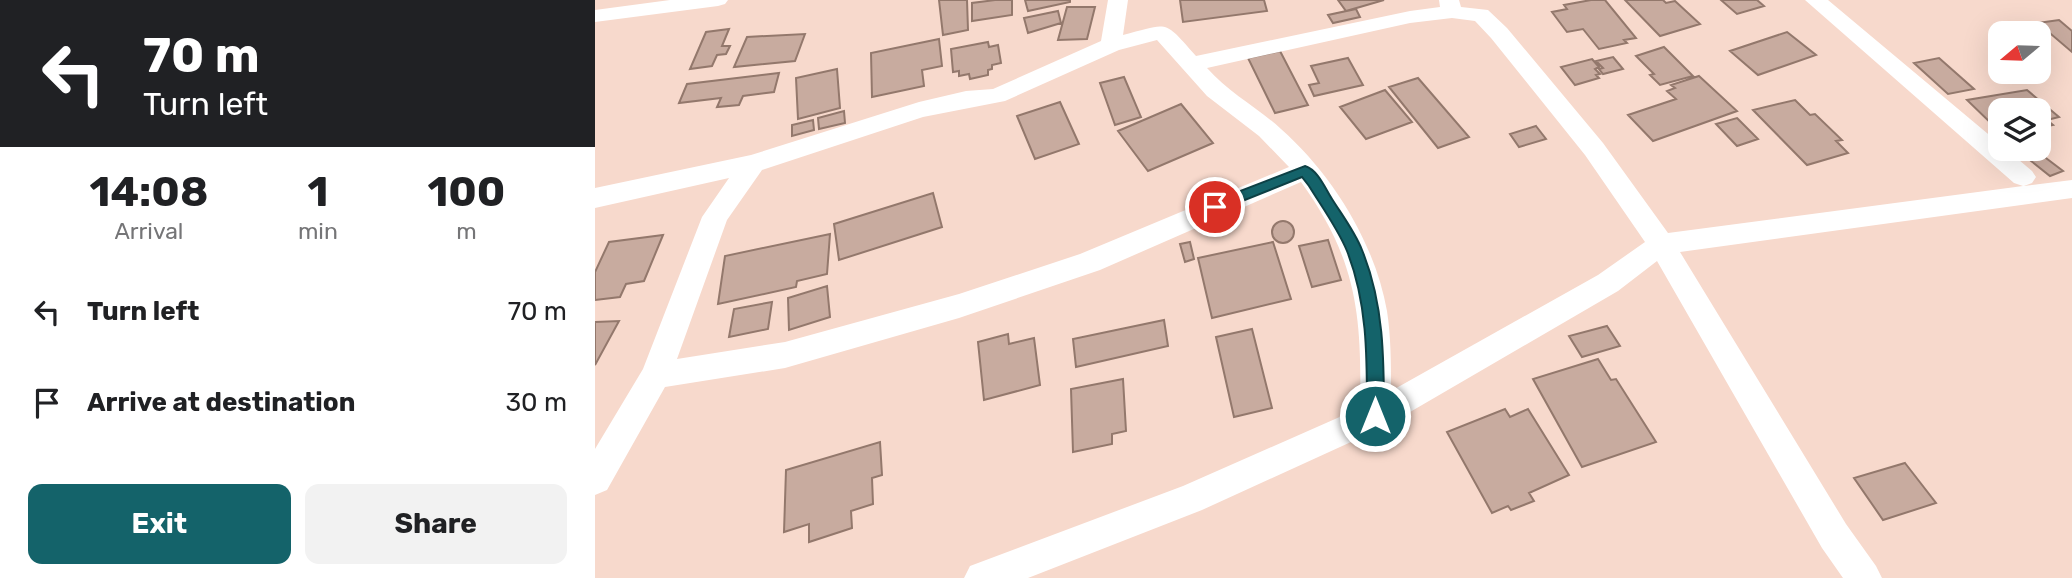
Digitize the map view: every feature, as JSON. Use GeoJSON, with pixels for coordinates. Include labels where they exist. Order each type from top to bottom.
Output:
{"type":"FeatureCollection","features":[{"type":"Feature","properties":{"kind":"street"},"geometry":{"type":"LineString","coordinates":[[607,10],[718,0]]}},
{"type":"Feature","properties":{"kind":"street"},"geometry":{"type":"LineString","coordinates":[[1815,0],[2023,177]]}},
{"type":"Feature","properties":{"kind":"street"},"geometry":{"type":"LineString","coordinates":[[1111,45],[1118,4],[1162,32],[1193,64],[1213,90],[1240,113],[1273,135],[1305,171],[1354,248],[1370,296],[1375,358],[1375,416]]}},
{"type":"Feature","properties":{"kind":"street"},"geometry":{"type":"LineString","coordinates":[[1193,64],[1450,6],[1481,15],[1499,33],[1594,149],[1661,244],[1834,536],[1864,578]]}},
{"type":"Feature","properties":{"kind":"street"},"geometry":{"type":"LineString","coordinates":[[595,198],[753,164],[919,110],[966,99],[997,96],[1111,45],[1162,32]]}},
{"type":"Feature","properties":{"kind":"street"},"geometry":{"type":"LineString","coordinates":[[595,479],[656,375],[715,217],[753,164]]}},
{"type":"Feature","properties":{"kind":"street"},"geometry":{"type":"LineString","coordinates":[[656,375],[785,355],[959,306],[1090,262],[1305,171]]}},
{"type":"Feature","properties":{"kind":"street"},"geometry":{"type":"LineString","coordinates":[[982,578],[1190,499],[1375,416],[1608,283],[1661,244],[2072,189]]}},
{"type":"Feature","properties":{"kind":"building"},"geometry":{"type":"Polygon","coordinates":[[[939,0],[967,0],[968,30],[943,35],[939,0]]]}},
{"type":"Feature","properties":{"kind":"building"},"geometry":{"type":"Polygon","coordinates":[[[1012,0],[1012,15],[972,21],[972,3],[1012,0]]]}},
{"type":"Feature","properties":{"kind":"building"},"geometry":{"type":"Polygon","coordinates":[[[1025,0],[1070,0],[1070,2],[1028,11],[1025,0]]]}},
{"type":"Feature","properties":{"kind":"building"},"geometry":{"type":"Polygon","coordinates":[[[1180,0],[1264,0],[1267,11],[1183,22],[1180,0]]]}},
{"type":"Feature","properties":{"kind":"building"},"geometry":{"type":"Polygon","coordinates":[[[1338,0],[1384,0],[1346,11],[1338,0]]]}},
{"type":"Feature","properties":{"kind":"building"},"geometry":{"type":"Polygon","coordinates":[[[1605,0],[1636,38],[1624,40],[1627,43],[1599,49],[1583,29],[1567,32],[1552,12],[1567,9],[1564,5],[1605,0]]]}},
{"type":"Feature","properties":{"kind":"building"},"geometry":{"type":"Polygon","coordinates":[[[1625,0],[1663,0],[1666,3],[1675,1],[1700,24],[1660,36],[1625,0]]]}},
{"type":"Feature","properties":{"kind":"building"},"geometry":{"type":"Polygon","coordinates":[[[1721,0],[1757,0],[1764,6],[1737,14],[1721,0]]]}},
{"type":"Feature","properties":{"kind":"building"},"geometry":{"type":"Polygon","coordinates":[[[1067,7],[1095,7],[1087,39],[1058,40],[1067,7]]]}},
{"type":"Feature","properties":{"kind":"building"},"geometry":{"type":"Polygon","coordinates":[[[1356,9],[1360,17],[1333,23],[1328,15],[1356,9]]]}},
{"type":"Feature","properties":{"kind":"building"},"geometry":{"type":"Polygon","coordinates":[[[1058,11],[1061,23],[1028,33],[1024,18],[1058,11]]]}},
{"type":"Feature","properties":{"kind":"building"},"geometry":{"type":"Polygon","coordinates":[[[2059,20],[2072,31],[2072,52],[2051,34],[2051,21],[2059,20]]]}},
{"type":"Feature","properties":{"kind":"building"},"geometry":{"type":"Polygon","coordinates":[[[729,29],[722,46],[730,46],[726,54],[717,55],[712,66],[690,69],[706,32],[729,29]]]}},
{"type":"Feature","properties":{"kind":"building"},"geometry":{"type":"Polygon","coordinates":[[[1787,32],[1816,55],[1758,75],[1730,51],[1787,32]]]}},
{"type":"Feature","properties":{"kind":"building"},"geometry":{"type":"Polygon","coordinates":[[[805,34],[795,61],[734,67],[747,37],[805,34]]]}},
{"type":"Feature","properties":{"kind":"building"},"geometry":{"type":"Polygon","coordinates":[[[939,39],[942,66],[922,70],[924,86],[872,97],[871,53],[939,39]]]}},
{"type":"Feature","properties":{"kind":"building"},"geometry":{"type":"Polygon","coordinates":[[[988,42],[989,47],[998,45],[1001,63],[992,65],[988,75],[970,79],[969,74],[959,76],[959,71],[953,72],[951,49],[988,42]]]}},
{"type":"Feature","properties":{"kind":"building"},"geometry":{"type":"Polygon","coordinates":[[[1664,47],[1693,76],[1660,85],[1650,75],[1654,74],[1636,56],[1664,47]]]}},
{"type":"Feature","properties":{"kind":"building"},"geometry":{"type":"Polygon","coordinates":[[[1280,51],[1308,105],[1275,113],[1248,58],[1280,51]]]}},
{"type":"Feature","properties":{"kind":"building"},"geometry":{"type":"Polygon","coordinates":[[[1613,57],[1623,69],[1603,74],[1599,69],[1603,68],[1596,61],[1613,57]]]}},
{"type":"Feature","properties":{"kind":"building"},"geometry":{"type":"Polygon","coordinates":[[[1348,58],[1363,85],[1314,96],[1309,85],[1319,83],[1311,66],[1348,58]]]}},
{"type":"Feature","properties":{"kind":"building"},"geometry":{"type":"Polygon","coordinates":[[[1939,58],[1974,89],[1948,94],[1914,63],[1939,58]]]}},
{"type":"Feature","properties":{"kind":"building"},"geometry":{"type":"Polygon","coordinates":[[[1592,59],[1599,67],[1595,69],[1600,74],[1596,75],[1599,78],[1575,85],[1561,67],[1592,59]]]}},
{"type":"Feature","properties":{"kind":"building"},"geometry":{"type":"Polygon","coordinates":[[[837,69],[840,108],[798,119],[796,78],[837,69]]]}},
{"type":"Feature","properties":{"kind":"building"},"geometry":{"type":"Polygon","coordinates":[[[779,73],[774,92],[743,96],[739,105],[717,107],[721,98],[679,103],[687,84],[779,73]]]}},
{"type":"Feature","properties":{"kind":"building"},"geometry":{"type":"Polygon","coordinates":[[[1699,76],[1737,111],[1653,141],[1628,115],[1676,99],[1667,91],[1675,88],[1671,85],[1699,76]]]}},
{"type":"Feature","properties":{"kind":"building"},"geometry":{"type":"Polygon","coordinates":[[[1124,77],[1141,117],[1115,125],[1100,83],[1124,77]]]}},
{"type":"Feature","properties":{"kind":"building"},"geometry":{"type":"Polygon","coordinates":[[[1418,78],[1469,137],[1438,148],[1389,87],[1418,78]]]}},
{"type":"Feature","properties":{"kind":"building"},"geometry":{"type":"Polygon","coordinates":[[[1385,90],[1412,122],[1366,139],[1340,107],[1385,90]]]}},
{"type":"Feature","properties":{"kind":"building"},"geometry":{"type":"Polygon","coordinates":[[[2027,90],[2036,98],[1988,98],[1988,120],[1967,100],[2027,90]]]}},
{"type":"Feature","properties":{"kind":"building"},"geometry":{"type":"Polygon","coordinates":[[[1795,100],[1810,115],[1815,114],[1842,140],[1836,141],[1848,153],[1807,165],[1753,110],[1795,100]]]}},
{"type":"Feature","properties":{"kind":"building"},"geometry":{"type":"Polygon","coordinates":[[[1060,102],[1079,144],[1035,159],[1017,116],[1060,102]]]}},
{"type":"Feature","properties":{"kind":"building"},"geometry":{"type":"Polygon","coordinates":[[[1181,104],[1213,143],[1148,171],[1118,131],[1181,104]]]}},
{"type":"Feature","properties":{"kind":"building"},"geometry":{"type":"Polygon","coordinates":[[[2051,110],[2059,117],[2051,119],[2051,110]]]}},
{"type":"Feature","properties":{"kind":"building"},"geometry":{"type":"Polygon","coordinates":[[[844,111],[845,123],[819,129],[818,118],[844,111]]]}},
{"type":"Feature","properties":{"kind":"building"},"geometry":{"type":"Polygon","coordinates":[[[1737,118],[1758,139],[1737,146],[1716,124],[1737,118]]]}},
{"type":"Feature","properties":{"kind":"building"},"geometry":{"type":"Polygon","coordinates":[[[813,120],[814,130],[792,136],[792,125],[813,120]]]}},
{"type":"Feature","properties":{"kind":"building"},"geometry":{"type":"Polygon","coordinates":[[[1536,126],[1546,139],[1519,147],[1510,134],[1536,126]]]}},
{"type":"Feature","properties":{"kind":"building"},"geometry":{"type":"Polygon","coordinates":[[[2031,161],[2050,161],[2063,171],[2050,176],[2031,161]]]}},
{"type":"Feature","properties":{"kind":"building"},"geometry":{"type":"Polygon","coordinates":[[[933,193],[942,227],[839,260],[834,224],[933,193]]]}},
{"type":"Feature","properties":{"kind":"building"},"geometry":{"type":"Polygon","coordinates":[[[1283,221],[1291,224],[1294,232],[1291,240],[1283,243],[1275,240],[1272,232],[1275,224],[1283,221]]]}},
{"type":"Feature","properties":{"kind":"building"},"geometry":{"type":"Polygon","coordinates":[[[830,234],[827,274],[797,281],[796,287],[718,304],[725,256],[830,234]]]}},
{"type":"Feature","properties":{"kind":"building"},"geometry":{"type":"Polygon","coordinates":[[[663,235],[644,281],[626,284],[620,297],[595,300],[595,272],[609,242],[663,235]]]}},
{"type":"Feature","properties":{"kind":"building"},"geometry":{"type":"Polygon","coordinates":[[[1328,240],[1341,280],[1312,287],[1299,246],[1328,240]]]}},
{"type":"Feature","properties":{"kind":"building"},"geometry":{"type":"Polygon","coordinates":[[[1190,242],[1194,259],[1185,262],[1180,244],[1190,242]]]}},
{"type":"Feature","properties":{"kind":"building"},"geometry":{"type":"Polygon","coordinates":[[[1273,242],[1291,299],[1212,318],[1198,258],[1273,242]]]}},
{"type":"Feature","properties":{"kind":"building"},"geometry":{"type":"Polygon","coordinates":[[[827,286],[830,317],[789,330],[788,298],[827,286]]]}},
{"type":"Feature","properties":{"kind":"building"},"geometry":{"type":"Polygon","coordinates":[[[772,302],[768,329],[729,337],[734,309],[772,302]]]}},
{"type":"Feature","properties":{"kind":"building"},"geometry":{"type":"Polygon","coordinates":[[[1164,320],[1168,346],[1076,367],[1073,339],[1164,320]]]}},
{"type":"Feature","properties":{"kind":"building"},"geometry":{"type":"Polygon","coordinates":[[[619,321],[595,365],[595,322],[619,321]]]}},
{"type":"Feature","properties":{"kind":"building"},"geometry":{"type":"Polygon","coordinates":[[[1607,326],[1620,346],[1582,357],[1569,336],[1607,326]]]}},
{"type":"Feature","properties":{"kind":"building"},"geometry":{"type":"Polygon","coordinates":[[[1252,329],[1272,408],[1234,417],[1216,337],[1252,329]]]}},
{"type":"Feature","properties":{"kind":"building"},"geometry":{"type":"Polygon","coordinates":[[[1008,334],[1009,344],[1034,338],[1040,385],[984,400],[978,342],[1008,334]]]}},
{"type":"Feature","properties":{"kind":"building"},"geometry":{"type":"Polygon","coordinates":[[[1598,359],[1611,380],[1616,379],[1656,442],[1582,467],[1533,379],[1598,359]]]}},
{"type":"Feature","properties":{"kind":"building"},"geometry":{"type":"Polygon","coordinates":[[[1123,379],[1126,431],[1112,434],[1112,444],[1073,452],[1071,389],[1123,379]]]}},
{"type":"Feature","properties":{"kind":"building"},"geometry":{"type":"Polygon","coordinates":[[[1505,409],[1510,417],[1528,409],[1569,475],[1529,493],[1534,501],[1511,510],[1508,506],[1492,513],[1447,432],[1505,409]]]}},
{"type":"Feature","properties":{"kind":"building"},"geometry":{"type":"Polygon","coordinates":[[[880,442],[882,475],[872,478],[873,504],[851,511],[852,528],[809,542],[809,524],[784,532],[786,470],[880,442]]]}},
{"type":"Feature","properties":{"kind":"building"},"geometry":{"type":"Polygon","coordinates":[[[1905,463],[1936,503],[1883,520],[1854,478],[1905,463]]]}},
{"type":"Feature","properties":{"kind":"route"},"geometry":{"type":"LineString","coordinates":[[1215,207],[1305,171],[1314,182],[1354,248],[1370,296],[1375,358],[1375,416]]}}]}
